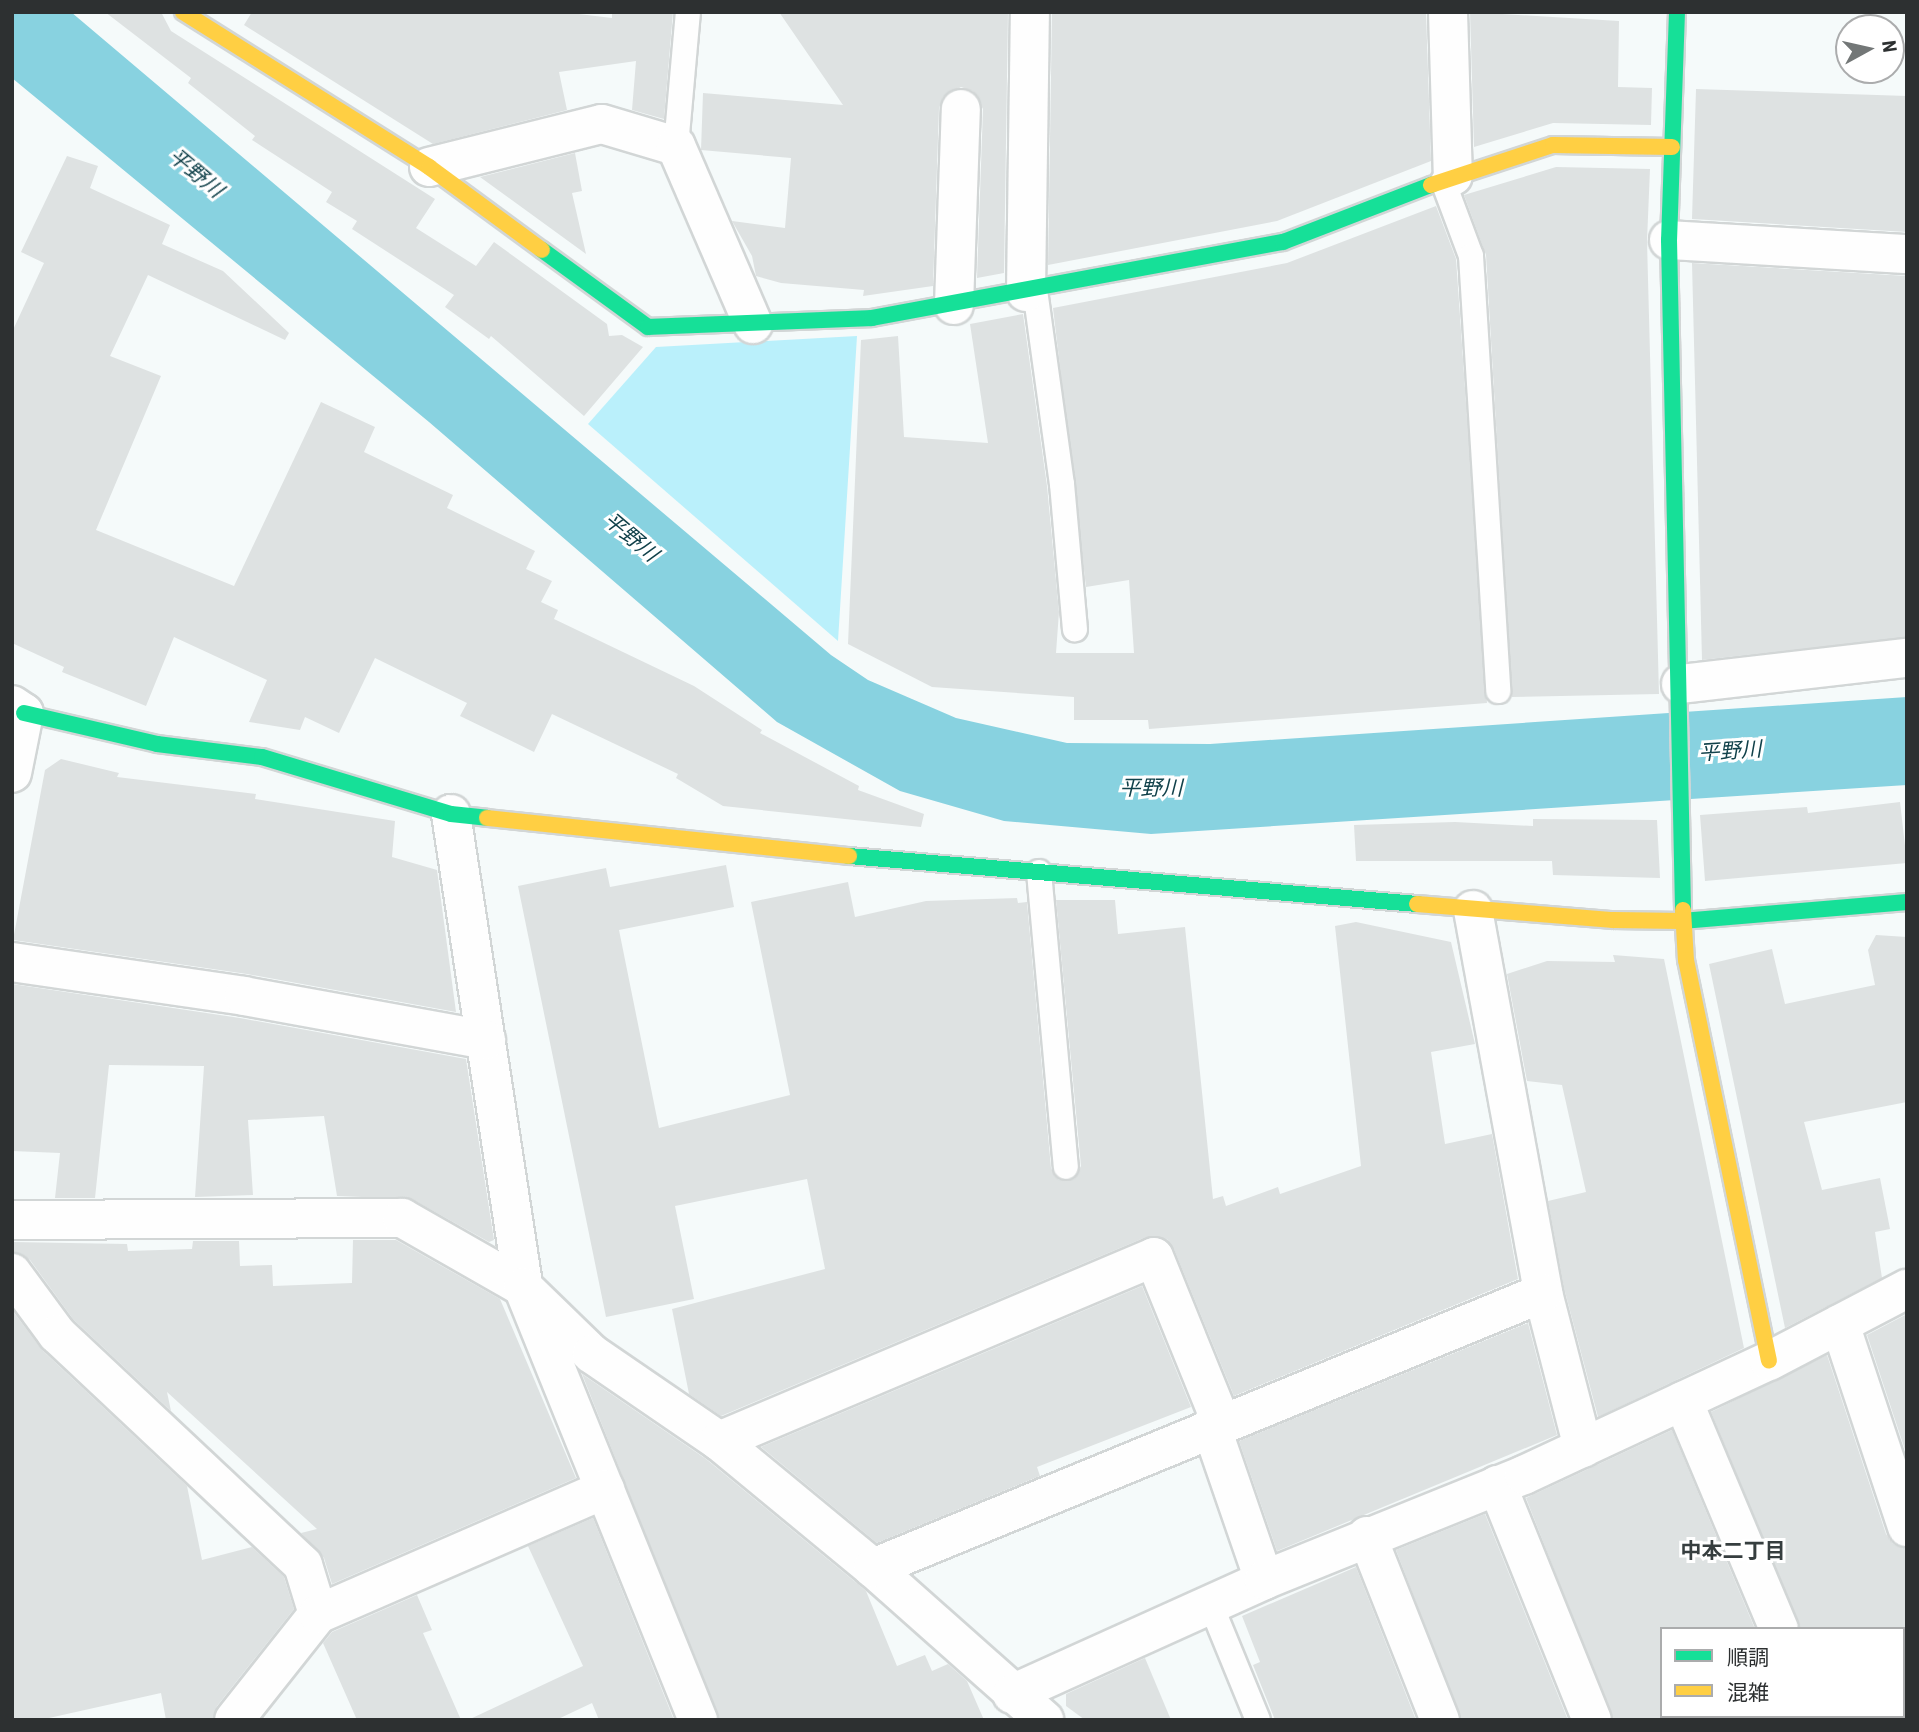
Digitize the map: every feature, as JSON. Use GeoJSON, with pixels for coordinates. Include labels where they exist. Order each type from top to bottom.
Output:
{"type":"FeatureCollection","features":[{"type":"Feature","properties":{"kind":"street"},"geometry":{"type":"LineString","coordinates":[[183,12],[225,24],[429,167],[648,327],[872,317],[954,305],[1283,242],[1448,178],[1553,145],[1672,147]]}},
{"type":"Feature","properties":{"kind":"street"},"geometry":{"type":"LineString","coordinates":[[1030,12],[1031,291]]}},
{"type":"Feature","properties":{"kind":"street"},"geometry":{"type":"LineString","coordinates":[[1448,12],[1448,178]]}},
{"type":"Feature","properties":{"kind":"street"},"geometry":{"type":"LineString","coordinates":[[1677,12],[1669,240],[1681,692],[1678,806],[1683,921],[1686,960],[1769,1361]]}},
{"type":"Feature","properties":{"kind":"street"},"geometry":{"type":"LineString","coordinates":[[954,305],[961,109]]}},
{"type":"Feature","properties":{"kind":"street"},"geometry":{"type":"LineString","coordinates":[[429,167],[602,124],[676,146],[753,324]]}},
{"type":"Feature","properties":{"kind":"street"},"geometry":{"type":"LineString","coordinates":[[1669,240],[1907,254]]}},
{"type":"Feature","properties":{"kind":"street"},"geometry":{"type":"LineString","coordinates":[[1681,692],[1907,658]]}},
{"type":"Feature","properties":{"kind":"street"},"geometry":{"type":"LineString","coordinates":[[12,773],[18,709],[157,744],[262,757],[451,814],[1039,872],[1473,910],[1683,921],[1907,902]]}},
{"type":"Feature","properties":{"kind":"street"},"geometry":{"type":"LineString","coordinates":[[451,814],[523,1287],[698,1720]]}},
{"type":"Feature","properties":{"kind":"street"},"geometry":{"type":"LineString","coordinates":[[1473,910],[1543,1293],[1583,1448]]}},
{"type":"Feature","properties":{"kind":"street"},"geometry":{"type":"LineString","coordinates":[[12,962],[244,996],[486,1040]]}},
{"type":"Feature","properties":{"kind":"street"},"geometry":{"type":"LineString","coordinates":[[12,1220],[402,1218],[523,1287],[592,1354],[719,1441],[873,1568],[1044,1720]]}},
{"type":"Feature","properties":{"kind":"street"},"geometry":{"type":"LineString","coordinates":[[719,1441],[1154,1257],[1216,1424],[1264,1580]]}},
{"type":"Feature","properties":{"kind":"street"},"geometry":{"type":"LineString","coordinates":[[12,1273],[57,1334],[303,1565],[318,1614]]}},
{"type":"Feature","properties":{"kind":"street"},"geometry":{"type":"LineString","coordinates":[[1012,1694],[1210,1603],[1583,1448],[1769,1361],[1907,1289]]}},
{"type":"Feature","properties":{"kind":"street"},"geometry":{"type":"LineString","coordinates":[[873,1568],[1216,1424],[1543,1293]]}},
{"type":"Feature","properties":{"kind":"street"},"geometry":{"type":"LineString","coordinates":[[1840,1324],[1907,1527]]}},
{"type":"Feature","properties":{"kind":"street"},"geometry":{"type":"LineString","coordinates":[[1683,1401],[1778,1627]]}},
{"type":"Feature","properties":{"kind":"street"},"geometry":{"type":"LineString","coordinates":[[1497,1485],[1592,1720]]}},
{"type":"Feature","properties":{"kind":"street"},"geometry":{"type":"LineString","coordinates":[[234,1720],[318,1614],[605,1489]]}},
{"type":"Feature","properties":{"kind":"street"},"geometry":{"type":"LineString","coordinates":[[1367,1536],[1440,1720]]}},
{"type":"Feature","properties":{"kind":"lane"},"geometry":{"type":"LineString","coordinates":[[676,146],[688,12]]}},
{"type":"Feature","properties":{"kind":"lane"},"geometry":{"type":"LineString","coordinates":[[1448,178],[1471,256],[1498,691]]}},
{"type":"Feature","properties":{"kind":"lane"},"geometry":{"type":"LineString","coordinates":[[1031,291],[1062,484],[1075,629]]}},
{"type":"Feature","properties":{"kind":"lane"},"geometry":{"type":"LineString","coordinates":[[1039,872],[1066,1167]]}},
{"type":"Feature","properties":{"kind":"lane"},"geometry":{"type":"LineString","coordinates":[[1210,1603],[1258,1720]]}},
{"type":"Feature","properties":{"kind":"shaded area"},"geometry":{"type":"Polygon","coordinates":[[[857,336],[838,641],[588,424],[656,347],[857,336]]]}},
{"type":"Feature","properties":{"kind":"water","name":"平野川"},"geometry":{"type":"Polygon","coordinates":[[[12,12],[71,12],[831,655],[868,680],[956,718],[1067,743],[1210,744],[1907,697],[1907,785],[1151,834],[1004,821],[900,791],[777,722],[429,422],[12,78],[12,12]]]}},
{"type":"Feature","properties":{"kind":"building"},"geometry":{"type":"Polygon","coordinates":[[[105,12],[161,12],[171,31],[435,199],[416,228],[476,266],[494,242],[607,324],[609,336],[622,335],[643,347],[584,416],[491,336],[489,339],[445,307],[454,295],[352,229],[357,221],[326,202],[332,192],[252,140],[255,136],[188,83],[191,78],[105,12]]]}},
{"type":"Feature","properties":{"kind":"building"},"geometry":{"type":"Polygon","coordinates":[[[252,12],[562,12],[612,18],[612,12],[673,12],[664,119],[632,110],[636,61],[559,72],[567,110],[433,144],[244,25],[252,12]]]}},
{"type":"Feature","properties":{"kind":"building"},"geometry":{"type":"Polygon","coordinates":[[[779,12],[1008,12],[1004,273],[977,278],[983,109],[973,91],[961,87],[943,97],[939,108],[933,286],[863,296],[864,290],[781,283],[756,276],[752,256],[732,221],[785,228],[791,158],[701,150],[703,93],[843,105],[779,12]]]}},
{"type":"Feature","properties":{"kind":"building"},"geometry":{"type":"Polygon","coordinates":[[[1052,12],[1426,12],[1431,161],[1277,221],[1048,265],[1052,12]]]}},
{"type":"Feature","properties":{"kind":"building"},"geometry":{"type":"Polygon","coordinates":[[[1470,12],[1619,21],[1618,87],[1652,88],[1651,125],[1553,123],[1474,147],[1470,12]]]}},
{"type":"Feature","properties":{"kind":"building"},"geometry":{"type":"Polygon","coordinates":[[[1696,89],[1907,96],[1907,232],[1692,219],[1696,89]]]}},
{"type":"Feature","properties":{"kind":"building"},"geometry":{"type":"Polygon","coordinates":[[[575,153],[582,191],[572,193],[586,254],[480,177],[575,153]]]}},
{"type":"Feature","properties":{"kind":"building"},"geometry":{"type":"Polygon","coordinates":[[[67,156],[98,166],[90,188],[170,225],[162,244],[223,271],[289,333],[285,340],[148,275],[110,356],[161,376],[96,530],[234,586],[321,402],[375,427],[364,452],[453,495],[447,508],[535,551],[526,569],[552,581],[541,602],[558,610],[554,619],[694,686],[762,730],[760,733],[859,786],[858,790],[924,814],[921,827],[723,806],[676,778],[678,774],[552,714],[534,752],[460,716],[467,703],[375,658],[339,733],[305,717],[300,730],[249,722],[267,680],[174,637],[146,706],[62,672],[64,667],[12,643],[12,332],[44,263],[21,252],[67,156]]]}},
{"type":"Feature","properties":{"kind":"building"},"geometry":{"type":"Polygon","coordinates":[[[1556,167],[1650,169],[1647,241],[1659,694],[1512,697],[1486,255],[1464,195],[1556,167]]]}},
{"type":"Feature","properties":{"kind":"building"},"geometry":{"type":"Polygon","coordinates":[[[1436,206],[1456,259],[1487,703],[1149,729],[1148,720],[1074,720],[1074,697],[932,687],[848,644],[861,340],[898,336],[904,437],[988,443],[970,324],[1023,314],[1047,486],[1059,612],[1056,653],[1134,653],[1129,580],[1086,587],[1053,308],[1287,263],[1436,206]]]}},
{"type":"Feature","properties":{"kind":"building"},"geometry":{"type":"Polygon","coordinates":[[[1692,263],[1907,276],[1907,637],[1702,660],[1692,263]]]}},
{"type":"Feature","properties":{"kind":"building"},"geometry":{"type":"Polygon","coordinates":[[[61,759],[119,773],[117,777],[256,794],[255,799],[395,821],[392,857],[437,870],[456,1012],[247,974],[13,940],[45,770],[61,759]]]}},
{"type":"Feature","properties":{"kind":"building"},"geometry":{"type":"Polygon","coordinates":[[[1900,802],[1907,863],[1705,881],[1700,815],[1807,807],[1808,813],[1900,802]]]}},
{"type":"Feature","properties":{"kind":"building"},"geometry":{"type":"Polygon","coordinates":[[[1533,819],[1657,820],[1660,878],[1553,875],[1552,861],[1356,861],[1354,825],[1455,822],[1533,826],[1533,819]]]}},
{"type":"Feature","properties":{"kind":"building"},"geometry":{"type":"Polygon","coordinates":[[[726,865],[734,907],[619,930],[659,1128],[790,1095],[751,902],[848,882],[855,917],[926,901],[1017,898],[1018,903],[1027,902],[1051,1168],[1059,1180],[1074,1179],[1081,1166],[1056,900],[1115,900],[1118,934],[1185,927],[1213,1199],[1223,1196],[1226,1206],[1278,1187],[1280,1194],[1361,1166],[1335,926],[1356,922],[1451,942],[1475,1044],[1431,1052],[1445,1144],[1492,1134],[1518,1279],[1234,1396],[1174,1249],[1167,1239],[1146,1237],[721,1416],[689,1394],[672,1309],[825,1269],[807,1179],[675,1206],[694,1299],[606,1317],[518,886],[606,868],[610,887],[726,865]]]}},
{"type":"Feature","properties":{"kind":"building"},"geometry":{"type":"Polygon","coordinates":[[[1876,935],[1907,937],[1907,1102],[1804,1122],[1822,1190],[1880,1178],[1890,1229],[1875,1232],[1882,1278],[1785,1328],[1709,964],[1772,949],[1785,1004],[1875,985],[1868,950],[1876,935]]]}},
{"type":"Feature","properties":{"kind":"building"},"geometry":{"type":"Polygon","coordinates":[[[1613,955],[1664,959],[1744,1348],[1598,1417],[1564,1288],[1548,1201],[1586,1192],[1562,1085],[1527,1081],[1507,974],[1547,961],[1615,962],[1613,955]]]}},
{"type":"Feature","properties":{"kind":"building"},"geometry":{"type":"Polygon","coordinates":[[[12,984],[240,1018],[466,1059],[494,1240],[489,1242],[412,1199],[337,1196],[324,1116],[248,1120],[253,1195],[195,1197],[204,1066],[109,1065],[95,1198],[55,1198],[60,1153],[12,1151],[12,984]]]}},
{"type":"Feature","properties":{"kind":"building"},"geometry":{"type":"Polygon","coordinates":[[[353,1240],[396,1240],[500,1299],[576,1478],[332,1584],[324,1558],[301,1533],[317,1529],[167,1392],[171,1411],[73,1319],[30,1260],[12,1252],[12,1242],[127,1244],[128,1251],[192,1249],[193,1241],[239,1241],[240,1266],[272,1265],[273,1286],[352,1283],[353,1240]]]}},
{"type":"Feature","properties":{"kind":"building"},"geometry":{"type":"Polygon","coordinates":[[[1142,1286],[1191,1407],[1037,1467],[1040,1476],[877,1543],[761,1447],[1142,1286]]]}},
{"type":"Feature","properties":{"kind":"building"},"geometry":{"type":"Polygon","coordinates":[[[12,1310],[42,1350],[187,1486],[202,1560],[252,1547],[284,1577],[294,1609],[217,1706],[213,1720],[166,1720],[161,1693],[40,1720],[12,1720],[12,1310]]]}},
{"type":"Feature","properties":{"kind":"building"},"geometry":{"type":"Polygon","coordinates":[[[1907,1314],[1907,1456],[1867,1335],[1907,1314]]]}},
{"type":"Feature","properties":{"kind":"building"},"geometry":{"type":"Polygon","coordinates":[[[1528,1323],[1557,1435],[1277,1551],[1239,1441],[1528,1323]]]}},
{"type":"Feature","properties":{"kind":"building"},"geometry":{"type":"Polygon","coordinates":[[[1827,1355],[1886,1534],[1893,1544],[1907,1548],[1907,1629],[1799,1627],[1711,1412],[1827,1355]]]}},
{"type":"Feature","properties":{"kind":"building"},"geometry":{"type":"Polygon","coordinates":[[[582,1374],[706,1459],[866,1591],[897,1666],[925,1655],[932,1671],[948,1664],[967,1681],[984,1720],[719,1720],[582,1374]]]}},
{"type":"Feature","properties":{"kind":"building"},"geometry":{"type":"Polygon","coordinates":[[[1672,1430],[1754,1627],[1660,1627],[1662,1720],[1613,1720],[1526,1498],[1672,1430]]]}},
{"type":"Feature","properties":{"kind":"building"},"geometry":{"type":"Polygon","coordinates":[[[1485,1514],[1568,1720],[1461,1720],[1396,1550],[1485,1514]]]}},
{"type":"Feature","properties":{"kind":"building"},"geometry":{"type":"Polygon","coordinates":[[[593,1518],[674,1720],[599,1720],[592,1703],[556,1720],[468,1720],[583,1666],[528,1546],[593,1518]]]}},
{"type":"Feature","properties":{"kind":"building"},"geometry":{"type":"Polygon","coordinates":[[[1356,1567],[1416,1720],[1275,1720],[1253,1665],[1260,1662],[1242,1616],[1356,1567]]]}},
{"type":"Feature","properties":{"kind":"building"},"geometry":{"type":"Polygon","coordinates":[[[417,1595],[432,1630],[423,1633],[461,1720],[357,1720],[323,1643],[332,1632],[417,1595]]]}},
{"type":"Feature","properties":{"kind":"building"},"geometry":{"type":"Polygon","coordinates":[[[1145,1658],[1171,1720],[1085,1720],[1066,1706],[1066,1694],[1145,1658]]]}},
{"type":"Feature","properties":{"kind":"traffic: fast"},"geometry":{"type":"LineString","coordinates":[[1677,12],[1669,240],[1683,910]]}},
{"type":"Feature","properties":{"kind":"traffic: fast"},"geometry":{"type":"LineString","coordinates":[[542,250],[648,327],[872,318],[1283,242],[1431,185]]}},
{"type":"Feature","properties":{"kind":"traffic: fast"},"geometry":{"type":"LineString","coordinates":[[24,713],[157,744],[262,757],[451,814],[487,818]]}},
{"type":"Feature","properties":{"kind":"traffic: fast"},"geometry":{"type":"LineString","coordinates":[[849,856],[1417,904]]}},
{"type":"Feature","properties":{"kind":"traffic: fast"},"geometry":{"type":"LineString","coordinates":[[1682,921],[1907,902]]}},
{"type":"Feature","properties":{"kind":"traffic: slow"},"geometry":{"type":"LineString","coordinates":[[183,12],[429,167],[542,250]]}},
{"type":"Feature","properties":{"kind":"traffic: slow"},"geometry":{"type":"LineString","coordinates":[[1431,185],[1553,145],[1672,147]]}},
{"type":"Feature","properties":{"kind":"traffic: slow"},"geometry":{"type":"LineString","coordinates":[[487,818],[849,856]]}},
{"type":"Feature","properties":{"kind":"traffic: slow"},"geometry":{"type":"LineString","coordinates":[[1417,904],[1613,920],[1682,921]]}},
{"type":"Feature","properties":{"kind":"traffic: slow"},"geometry":{"type":"LineString","coordinates":[[1683,910],[1686,960],[1769,1361]]}},
{"type":"Feature","properties":{"kind":"district","name":"中本二丁目"},"geometry":{"type":"Point","coordinates":[1733,1551]}}]}
